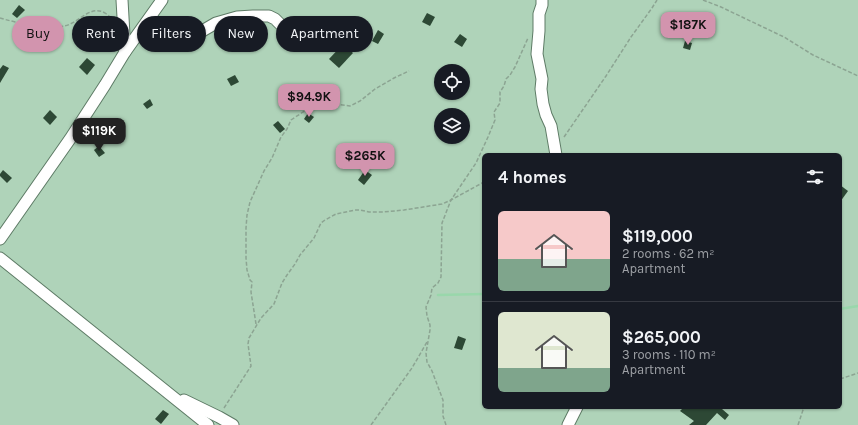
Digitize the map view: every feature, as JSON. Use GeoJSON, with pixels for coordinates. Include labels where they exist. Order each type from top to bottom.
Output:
{"type":"FeatureCollection","features":[{"type":"Feature","properties":{"kind":"street"},"geometry":{"type":"LineString","coordinates":[[122,0],[123,16]]}},
{"type":"Feature","properties":{"kind":"street"},"geometry":{"type":"LineString","coordinates":[[151,16],[162,0]]}},
{"type":"Feature","properties":{"kind":"street"},"geometry":{"type":"LineString","coordinates":[[542,0],[539,14],[537,54],[542,79],[541,89],[543,104],[551,126],[556,153]]}},
{"type":"Feature","properties":{"kind":"street"},"geometry":{"type":"LineString","coordinates":[[206,29],[216,24],[237,17],[269,16],[276,20]]}},
{"type":"Feature","properties":{"kind":"street"},"geometry":{"type":"LineString","coordinates":[[129,47],[137,36]]}},
{"type":"Feature","properties":{"kind":"street"},"geometry":{"type":"LineString","coordinates":[[0,239],[70,139],[125,52]]}},
{"type":"Feature","properties":{"kind":"street"},"geometry":{"type":"LineString","coordinates":[[0,258],[208,425]]}},
{"type":"Feature","properties":{"kind":"street"},"geometry":{"type":"LineString","coordinates":[[165,391],[220,417],[233,425]]}},
{"type":"Feature","properties":{"kind":"street"},"geometry":{"type":"LineString","coordinates":[[568,425],[575,409]]}},
{"type":"Feature","properties":{"kind":"path"},"geometry":{"type":"LineString","coordinates":[[564,137],[657,0]]}},
{"type":"Feature","properties":{"kind":"path"},"geometry":{"type":"LineString","coordinates":[[703,0],[778,34],[813,55],[858,76]]}},
{"type":"Feature","properties":{"kind":"path"},"geometry":{"type":"LineString","coordinates":[[84,16],[92,11],[105,13],[109,16]]}},
{"type":"Feature","properties":{"kind":"path"},"geometry":{"type":"LineString","coordinates":[[0,18],[12,22],[59,27],[72,23]]}},
{"type":"Feature","properties":{"kind":"path"},"geometry":{"type":"LineString","coordinates":[[446,425],[443,416],[443,400],[427,362],[426,353],[430,325],[426,307],[432,288],[438,283],[441,277],[442,223],[451,200],[476,163],[495,120],[494,112],[500,103],[500,92],[506,79],[515,67],[529,36]]}},
{"type":"Feature","properties":{"kind":"path"},"geometry":{"type":"LineString","coordinates":[[256,325],[251,292],[252,282],[250,280],[247,264],[247,215],[250,202],[260,179],[291,120],[302,112],[317,105],[334,104],[350,106],[355,104],[375,89],[409,71]]}},
{"type":"Feature","properties":{"kind":"path"},"geometry":{"type":"LineString","coordinates":[[220,417],[251,366],[248,341],[249,338],[261,318],[274,304],[282,283],[300,255],[314,238],[321,223],[336,214],[355,210],[370,212],[404,210],[442,204],[482,183]]}},
{"type":"Feature","properties":{"kind":"path"},"geometry":{"type":"LineString","coordinates":[[371,425],[412,368],[428,340]]}},
{"type":"Feature","properties":{"kind":"path"},"geometry":{"type":"LineString","coordinates":[[842,378],[858,373]]}},
{"type":"Feature","properties":{"kind":"path"},"geometry":{"type":"LineString","coordinates":[[798,425],[803,409]]}},
{"type":"Feature","properties":{"kind":"green space"},"geometry":{"type":"Polygon","coordinates":[[[0,0],[858,0],[858,425],[0,425],[0,0]]]}},
{"type":"Feature","properties":{"kind":"building"},"geometry":{"type":"Polygon","coordinates":[[[19,5],[25,10],[19,16],[14,16],[12,14],[19,5]]]}},
{"type":"Feature","properties":{"kind":"building"},"geometry":{"type":"Polygon","coordinates":[[[427,13],[435,17],[430,26],[422,22],[427,13]]]}},
{"type":"Feature","properties":{"kind":"building"},"geometry":{"type":"Polygon","coordinates":[[[378,30],[384,34],[378,44],[373,42],[378,30]]]}},
{"type":"Feature","properties":{"kind":"building"},"geometry":{"type":"Polygon","coordinates":[[[460,34],[467,39],[462,47],[454,42],[460,34]]]}},
{"type":"Feature","properties":{"kind":"building"},"geometry":{"type":"Polygon","coordinates":[[[685,41],[692,43],[690,50],[683,48],[685,41]]]}},
{"type":"Feature","properties":{"kind":"building"},"geometry":{"type":"Polygon","coordinates":[[[336,52],[353,53],[339,68],[329,59],[336,52]]]}},
{"type":"Feature","properties":{"kind":"building"},"geometry":{"type":"Polygon","coordinates":[[[87,58],[95,65],[87,75],[79,67],[87,58]]]}},
{"type":"Feature","properties":{"kind":"building"},"geometry":{"type":"Polygon","coordinates":[[[3,65],[9,68],[0,83],[0,69],[3,65]]]}},
{"type":"Feature","properties":{"kind":"building"},"geometry":{"type":"Polygon","coordinates":[[[235,75],[239,82],[231,86],[227,79],[235,75]]]}},
{"type":"Feature","properties":{"kind":"building"},"geometry":{"type":"Polygon","coordinates":[[[150,99],[153,105],[147,109],[143,104],[150,99]]]}},
{"type":"Feature","properties":{"kind":"building"},"geometry":{"type":"Polygon","coordinates":[[[50,110],[57,117],[50,125],[43,118],[50,110]]]}},
{"type":"Feature","properties":{"kind":"building"},"geometry":{"type":"Polygon","coordinates":[[[308,113],[314,117],[309,123],[304,119],[308,113]]]}},
{"type":"Feature","properties":{"kind":"building"},"geometry":{"type":"Polygon","coordinates":[[[278,121],[285,129],[280,133],[273,125],[278,121]]]}},
{"type":"Feature","properties":{"kind":"building"},"geometry":{"type":"Polygon","coordinates":[[[99,146],[105,153],[99,157],[94,150],[99,146]]]}},
{"type":"Feature","properties":{"kind":"building"},"geometry":{"type":"Polygon","coordinates":[[[3,170],[12,178],[7,183],[0,176],[3,170]]]}},
{"type":"Feature","properties":{"kind":"building"},"geometry":{"type":"Polygon","coordinates":[[[365,170],[372,175],[364,185],[358,180],[365,170]]]}},
{"type":"Feature","properties":{"kind":"building"},"geometry":{"type":"Polygon","coordinates":[[[842,186],[848,191],[842,199],[842,186]]]}},
{"type":"Feature","properties":{"kind":"building"},"geometry":{"type":"Polygon","coordinates":[[[458,336],[466,339],[462,350],[454,348],[458,336]]]}},
{"type":"Feature","properties":{"kind":"building"},"geometry":{"type":"Polygon","coordinates":[[[682,409],[722,409],[729,415],[725,420],[717,413],[706,425],[689,425],[694,421],[680,411],[682,409]]]}},
{"type":"Feature","properties":{"kind":"building"},"geometry":{"type":"Polygon","coordinates":[[[163,410],[169,414],[161,424],[155,419],[163,410]]]}},
{"type":"Feature","properties":{"kind":"waterway"},"geometry":{"type":"LineString","coordinates":[[438,295],[482,294]]}},
{"type":"Feature","properties":{"kind":"waterway"},"geometry":{"type":"LineString","coordinates":[[842,309],[858,306]]}}]}
